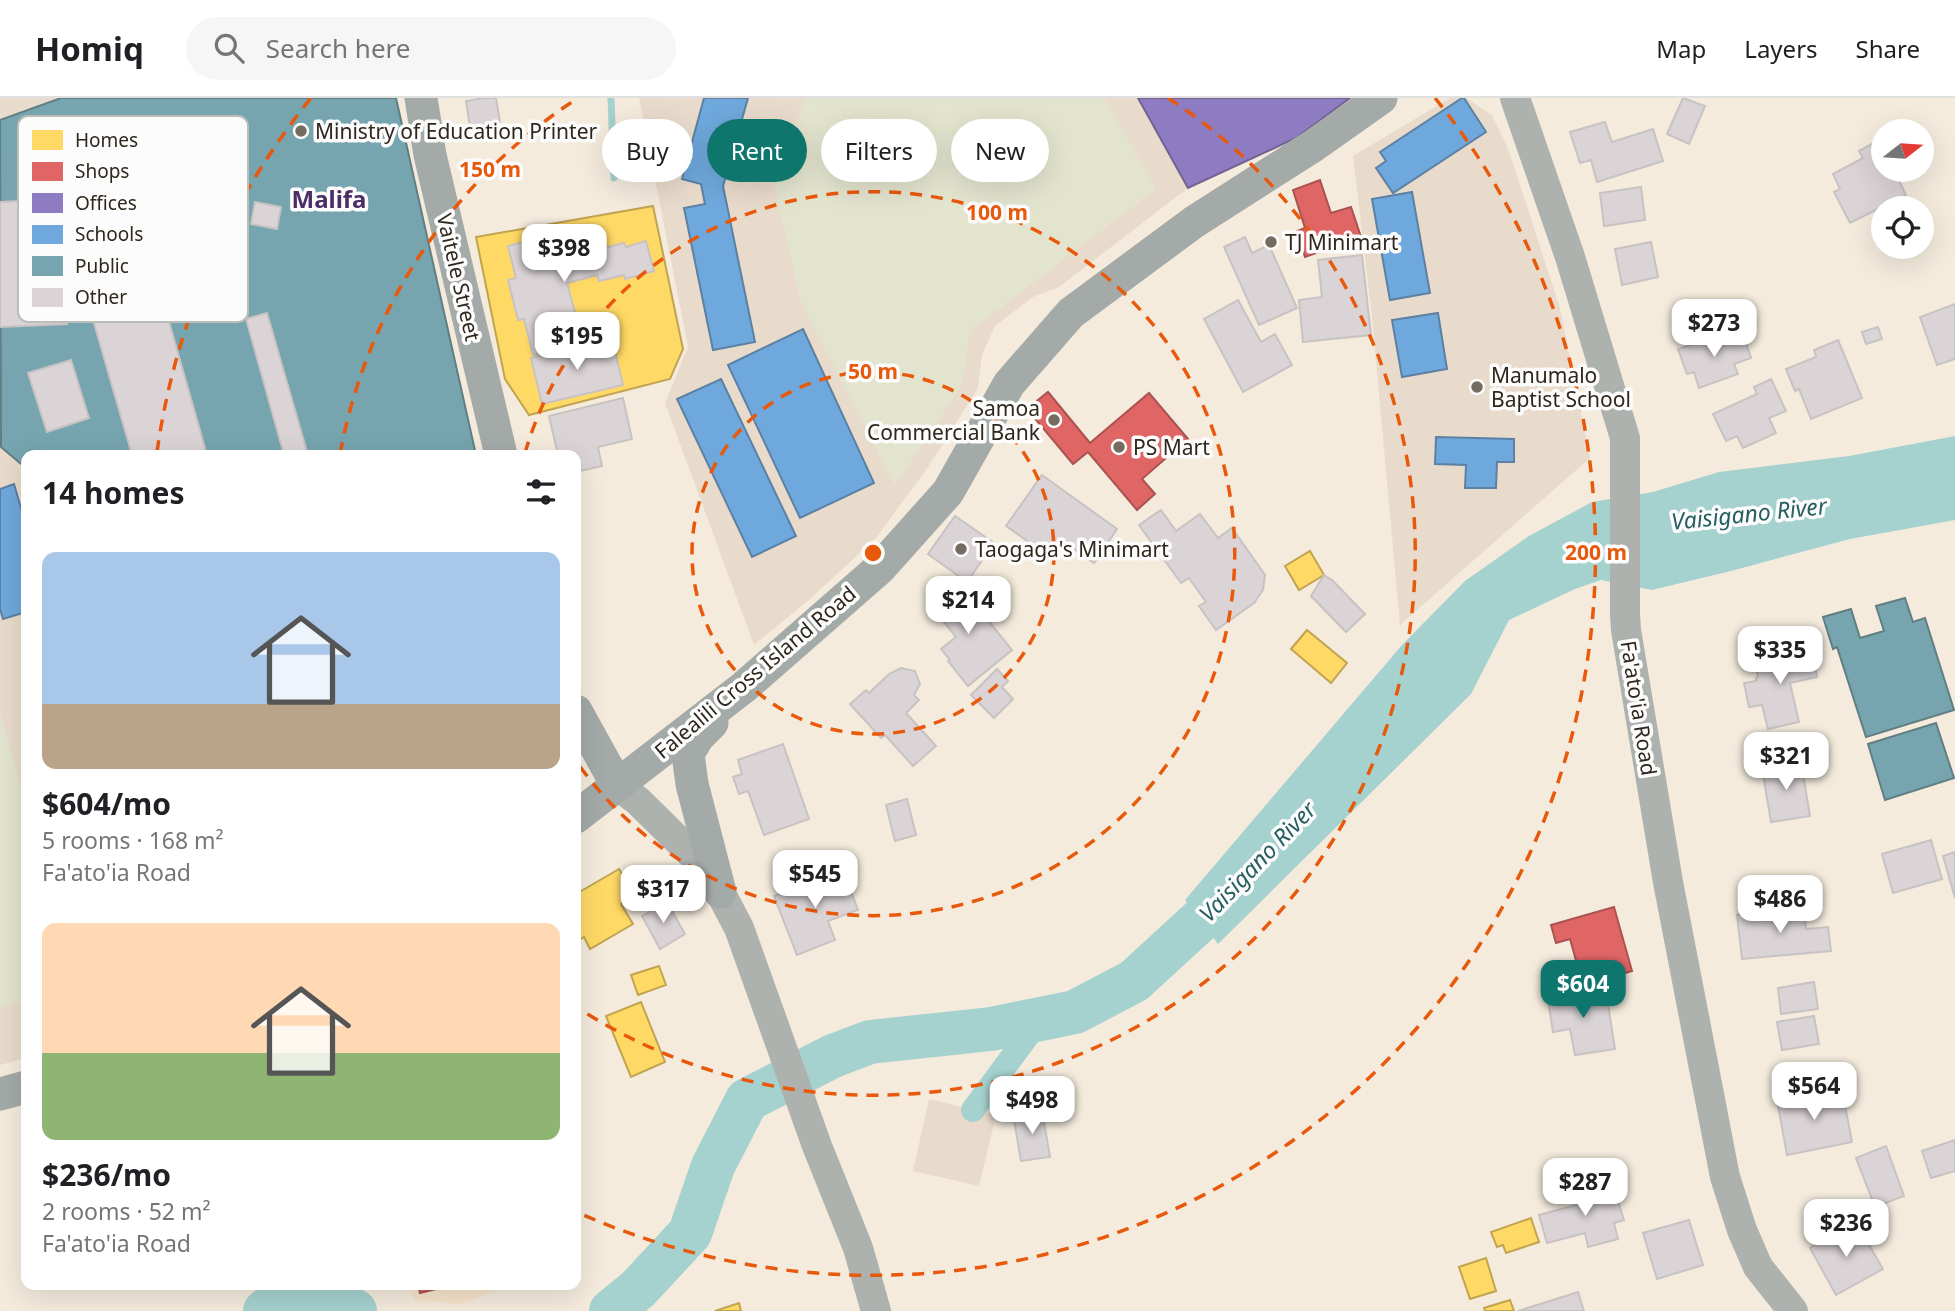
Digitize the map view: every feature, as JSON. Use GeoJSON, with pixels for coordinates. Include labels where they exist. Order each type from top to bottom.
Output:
{"type":"FeatureCollection","features":[{"type":"Feature","properties":{"kind":"main road","name":"Vaitele Street"},"geometry":{"type":"LineString","coordinates":[[421,98],[430,155],[500,450]]}},
{"type":"Feature","properties":{"kind":"main road","name":"Falealili Cross Island Road"},"geometry":{"type":"LineString","coordinates":[[581,813],[744,687],[880,568],[948,492],[1009,384],[1071,313],[1194,222],[1313,146],[1381,98]]}},
{"type":"Feature","properties":{"kind":"main road","name":"Fa'ato'ia Road"},"geometry":{"type":"LineString","coordinates":[[1515,98],[1573,265],[1625,438],[1625,614],[1668,882],[1726,1177],[1742,1230],[1758,1267],[1793,1311]]}},
{"type":"Feature","properties":{"kind":"main road"},"geometry":{"type":"LineString","coordinates":[[720,892],[692,784],[688,754],[698,737],[744,687]]}},
{"type":"Feature","properties":{"kind":"main road"},"geometry":{"type":"LineString","coordinates":[[581,720],[617,785],[670,831],[693,855],[720,892],[738,929],[817,1146],[858,1248],[876,1311]]}},
{"type":"Feature","properties":{"kind":"main road"},"geometry":{"type":"LineString","coordinates":[[0,1094],[21,1088]]}},
{"type":"Feature","properties":{"kind":"shaded area"},"geometry":{"type":"Polygon","coordinates":[[[0,98],[61,98],[0,120],[0,98]]]}},
{"type":"Feature","properties":{"kind":"shaded area"},"geometry":{"type":"Polygon","coordinates":[[[639,98],[1138,98],[1188,188],[1059,287],[1033,297],[995,326],[982,355],[978,388],[928,467],[876,538],[810,599],[754,645],[665,403],[688,347],[656,182],[693,182],[693,119],[643,119],[639,98]]]}},
{"type":"Feature","properties":{"kind":"shaded area","name":"Manumalo Baptist School"},"geometry":{"type":"Polygon","coordinates":[[[1450,98],[1466,98],[1492,115],[1509,151],[1560,308],[1590,458],[1400,625],[1372,317],[1353,156],[1450,98]]]}},
{"type":"Feature","properties":{"kind":"shaded area"},"geometry":{"type":"Polygon","coordinates":[[[0,445],[21,464],[21,1059],[0,1065],[0,445]]]}},
{"type":"Feature","properties":{"kind":"shaded area"},"geometry":{"type":"Polygon","coordinates":[[[929,1099],[996,1115],[979,1186],[913,1171],[929,1099]]]}},
{"type":"Feature","properties":{"kind":"shaded area"},"geometry":{"type":"Polygon","coordinates":[[[411,1290],[496,1290],[463,1304],[414,1300],[411,1290]]]}},
{"type":"Feature","properties":{"kind":"green space"},"geometry":{"type":"Polygon","coordinates":[[[807,98],[1104,98],[1156,189],[970,331],[962,384],[895,485],[801,302],[773,182],[807,182],[807,119],[798,119],[807,98]]]}},
{"type":"Feature","properties":{"kind":"green space"},"geometry":{"type":"Polygon","coordinates":[[[0,713],[21,786],[21,1002],[0,1008],[0,713]]]}},
{"type":"Feature","properties":{"kind":"water"},"geometry":{"type":"Polygon","coordinates":[[[1955,436],[1955,520],[1850,539],[1652,590],[1601,580],[1575,589],[1509,620],[1471,694],[1218,944],[1185,900],[1402,645],[1465,581],[1529,536],[1592,502],[1653,492],[1719,472],[1849,456],[1955,436]]]}},
{"type":"Feature","properties":{"kind":"building: Homes"},"geometry":{"type":"Polygon","coordinates":[[[653,206],[683,349],[670,379],[529,415],[505,379],[476,237],[653,206]]]}},
{"type":"Feature","properties":{"kind":"building: Homes"},"geometry":{"type":"Polygon","coordinates":[[[1310,551],[1324,575],[1299,590],[1285,566],[1310,551]]]}},
{"type":"Feature","properties":{"kind":"building: Homes"},"geometry":{"type":"Polygon","coordinates":[[[1307,630],[1347,663],[1331,683],[1291,649],[1307,630]]]}},
{"type":"Feature","properties":{"kind":"building: Homes"},"geometry":{"type":"Polygon","coordinates":[[[619,869],[635,896],[621,904],[633,924],[590,949],[584,937],[581,939],[581,891],[619,869]]]}},
{"type":"Feature","properties":{"kind":"building: Homes"},"geometry":{"type":"Polygon","coordinates":[[[659,966],[666,985],[638,995],[631,975],[659,966]]]}},
{"type":"Feature","properties":{"kind":"building: Homes"},"geometry":{"type":"Polygon","coordinates":[[[641,1002],[665,1062],[631,1077],[606,1016],[641,1002]]]}},
{"type":"Feature","properties":{"kind":"building: Homes"},"geometry":{"type":"Polygon","coordinates":[[[1531,1218],[1539,1242],[1506,1253],[1503,1245],[1497,1247],[1491,1232],[1531,1218]]]}},
{"type":"Feature","properties":{"kind":"building: Homes"},"geometry":{"type":"Polygon","coordinates":[[[1486,1258],[1496,1291],[1470,1299],[1459,1267],[1486,1258]]]}},
{"type":"Feature","properties":{"kind":"building: Homes"},"geometry":{"type":"Polygon","coordinates":[[[1510,1300],[1514,1311],[1485,1311],[1484,1308],[1510,1300]]]}},
{"type":"Feature","properties":{"kind":"building: Homes"},"geometry":{"type":"Polygon","coordinates":[[[739,1303],[741,1311],[715,1311],[739,1303]]]}},
{"type":"Feature","properties":{"kind":"building: Shops"},"geometry":{"type":"Polygon","coordinates":[[[243,98],[324,98],[247,115],[243,98]]]}},
{"type":"Feature","properties":{"kind":"building: Shops","name":"Ministry of Education Printer"},"geometry":{"type":"Polygon","coordinates":[[[344,98],[354,143],[258,164],[248,119],[344,98]]]}},
{"type":"Feature","properties":{"kind":"building: Shops"},"geometry":{"type":"Polygon","coordinates":[[[1320,180],[1331,213],[1351,207],[1361,237],[1305,257],[1297,231],[1305,228],[1293,190],[1320,180]]]}},
{"type":"Feature","properties":{"kind":"building: Shops","name":"PS Mart"},"geometry":{"type":"Polygon","coordinates":[[[1048,392],[1090,443],[1149,393],[1188,439],[1142,479],[1155,494],[1137,510],[1088,452],[1073,464],[1027,409],[1048,392]]]}},
{"type":"Feature","properties":{"kind":"building: Shops"},"geometry":{"type":"Polygon","coordinates":[[[1614,907],[1632,971],[1583,985],[1570,939],[1556,943],[1551,925],[1614,907]]]}},
{"type":"Feature","properties":{"kind":"building: Offices"},"geometry":{"type":"Polygon","coordinates":[[[1138,98],[1350,98],[1296,138],[1188,188],[1138,98]]]}},
{"type":"Feature","properties":{"kind":"building: Schools"},"geometry":{"type":"Polygon","coordinates":[[[704,98],[748,98],[742,119],[707,119],[707,182],[724,182],[755,342],[713,350],[684,208],[705,204],[701,184],[693,182],[693,138],[704,98]]]}},
{"type":"Feature","properties":{"kind":"building: Schools"},"geometry":{"type":"Polygon","coordinates":[[[1462,98],[1486,132],[1393,193],[1376,168],[1386,161],[1380,152],[1462,98]]]}},
{"type":"Feature","properties":{"kind":"building: Schools"},"geometry":{"type":"Polygon","coordinates":[[[1412,192],[1430,293],[1390,300],[1372,199],[1412,192]]]}},
{"type":"Feature","properties":{"kind":"building: Schools"},"geometry":{"type":"Polygon","coordinates":[[[1438,313],[1447,369],[1402,377],[1392,320],[1438,313]]]}},
{"type":"Feature","properties":{"kind":"building: Schools"},"geometry":{"type":"Polygon","coordinates":[[[803,329],[874,483],[800,518],[728,365],[803,329]]]}},
{"type":"Feature","properties":{"kind":"building: Schools"},"geometry":{"type":"Polygon","coordinates":[[[721,379],[796,536],[752,557],[677,399],[721,379]]]}},
{"type":"Feature","properties":{"kind":"building: Schools"},"geometry":{"type":"Polygon","coordinates":[[[1436,437],[1514,439],[1514,462],[1497,462],[1496,488],[1465,488],[1466,465],[1435,464],[1436,437]]]}},
{"type":"Feature","properties":{"kind":"building: Schools"},"geometry":{"type":"Polygon","coordinates":[[[14,484],[21,508],[21,614],[3,619],[0,609],[0,489],[14,484]]]}},
{"type":"Feature","properties":{"kind":"building: Public"},"geometry":{"type":"Polygon","coordinates":[[[61,98],[396,98],[475,450],[21,450],[21,464],[1,447],[0,120],[61,98]]]}},
{"type":"Feature","properties":{"kind":"building: Public"},"geometry":{"type":"Polygon","coordinates":[[[1905,598],[1913,622],[1925,618],[1954,710],[1866,737],[1837,647],[1833,649],[1823,617],[1851,609],[1860,638],[1884,631],[1876,606],[1905,598]]]}},
{"type":"Feature","properties":{"kind":"building: Public"},"geometry":{"type":"Polygon","coordinates":[[[1936,723],[1954,778],[1885,800],[1868,744],[1936,723]]]}},
{"type":"Feature","properties":{"kind":"building: Other"},"geometry":{"type":"Polygon","coordinates":[[[496,98],[500,122],[470,127],[466,101],[496,98]]]}},
{"type":"Feature","properties":{"kind":"building: Other"},"geometry":{"type":"Polygon","coordinates":[[[1683,98],[1705,106],[1689,144],[1667,134],[1683,98]]]}},
{"type":"Feature","properties":{"kind":"building: Other"},"geometry":{"type":"Polygon","coordinates":[[[1605,122],[1612,142],[1653,129],[1663,161],[1597,182],[1591,160],[1580,163],[1570,132],[1605,122]]]}},
{"type":"Feature","properties":{"kind":"building: Other"},"geometry":{"type":"Polygon","coordinates":[[[1871,144],[1871,182],[1900,182],[1906,195],[1871,196],[1871,212],[1850,223],[1834,192],[1840,189],[1833,174],[1863,158],[1859,151],[1871,144]]]}},
{"type":"Feature","properties":{"kind":"building: Other"},"geometry":{"type":"Polygon","coordinates":[[[1641,187],[1645,220],[1604,226],[1600,193],[1641,187]]]}},
{"type":"Feature","properties":{"kind":"building: Other"},"geometry":{"type":"Polygon","coordinates":[[[18,201],[18,322],[67,324],[0,327],[0,202],[18,201]]]}},
{"type":"Feature","properties":{"kind":"building: Other"},"geometry":{"type":"Polygon","coordinates":[[[255,202],[281,207],[277,229],[251,224],[255,202]]]}},
{"type":"Feature","properties":{"kind":"building: Other"},"geometry":{"type":"Polygon","coordinates":[[[562,232],[567,251],[596,243],[597,250],[624,243],[626,247],[646,241],[654,271],[625,279],[624,275],[599,281],[597,275],[567,283],[583,342],[533,355],[524,319],[518,320],[508,280],[516,278],[508,246],[562,232]]]}},
{"type":"Feature","properties":{"kind":"building: Other"},"geometry":{"type":"Polygon","coordinates":[[[1245,237],[1252,253],[1269,245],[1297,308],[1259,325],[1224,247],[1245,237]]]}},
{"type":"Feature","properties":{"kind":"building: Other"},"geometry":{"type":"Polygon","coordinates":[[[1651,242],[1658,277],[1622,285],[1615,249],[1651,242]]]}},
{"type":"Feature","properties":{"kind":"building: Other"},"geometry":{"type":"Polygon","coordinates":[[[1362,255],[1371,335],[1303,342],[1299,300],[1322,297],[1318,260],[1362,255]]]}},
{"type":"Feature","properties":{"kind":"building: Other"},"geometry":{"type":"Polygon","coordinates":[[[1238,300],[1261,342],[1275,334],[1292,365],[1243,392],[1204,319],[1238,300]]]}},
{"type":"Feature","properties":{"kind":"building: Other"},"geometry":{"type":"Polygon","coordinates":[[[1955,304],[1955,359],[1937,365],[1920,317],[1955,304]]]}},
{"type":"Feature","properties":{"kind":"building: Other"},"geometry":{"type":"Polygon","coordinates":[[[267,313],[307,450],[283,450],[248,318],[267,313]]]}},
{"type":"Feature","properties":{"kind":"building: Other"},"geometry":{"type":"Polygon","coordinates":[[[94,322],[169,322],[206,450],[131,450],[94,322]]]}},
{"type":"Feature","properties":{"kind":"building: Other"},"geometry":{"type":"Polygon","coordinates":[[[1878,327],[1882,339],[1866,344],[1862,332],[1878,327]]]}},
{"type":"Feature","properties":{"kind":"building: Other"},"geometry":{"type":"Polygon","coordinates":[[[1725,333],[1728,343],[1744,337],[1751,358],[1734,364],[1738,374],[1699,388],[1694,372],[1687,374],[1678,349],[1725,333]]]}},
{"type":"Feature","properties":{"kind":"building: Other"},"geometry":{"type":"Polygon","coordinates":[[[612,339],[623,385],[542,404],[531,358],[612,339]]]}},
{"type":"Feature","properties":{"kind":"building: Other"},"geometry":{"type":"Polygon","coordinates":[[[1838,340],[1862,398],[1811,419],[1799,389],[1795,391],[1786,369],[1816,357],[1814,350],[1838,340]]]}},
{"type":"Feature","properties":{"kind":"building: Other"},"geometry":{"type":"Polygon","coordinates":[[[71,360],[89,418],[47,432],[28,373],[71,360]]]}},
{"type":"Feature","properties":{"kind":"building: Other"},"geometry":{"type":"Polygon","coordinates":[[[1771,379],[1786,411],[1769,418],[1776,433],[1743,448],[1737,436],[1726,441],[1713,414],[1757,394],[1754,387],[1771,379]]]}},
{"type":"Feature","properties":{"kind":"building: Other"},"geometry":{"type":"Polygon","coordinates":[[[623,398],[632,439],[598,447],[602,466],[581,471],[581,450],[557,450],[549,416],[623,398]]]}},
{"type":"Feature","properties":{"kind":"building: Other"},"geometry":{"type":"Polygon","coordinates":[[[1042,475],[1117,529],[1094,563],[1061,540],[1050,557],[1006,526],[1042,475]]]}},
{"type":"Feature","properties":{"kind":"building: Other"},"geometry":{"type":"Polygon","coordinates":[[[1161,510],[1176,531],[1200,514],[1218,538],[1232,528],[1265,575],[1263,590],[1254,603],[1216,630],[1199,606],[1206,602],[1189,578],[1181,583],[1139,525],[1161,510]]]}},
{"type":"Feature","properties":{"kind":"building: Other","name":"Taogaga's Minimart"},"geometry":{"type":"Polygon","coordinates":[[[955,516],[994,543],[967,582],[928,554],[955,516]]]}},
{"type":"Feature","properties":{"kind":"building: Other"},"geometry":{"type":"Polygon","coordinates":[[[1324,575],[1365,614],[1346,632],[1311,596],[1324,575]]]}},
{"type":"Feature","properties":{"kind":"building: Other"},"geometry":{"type":"Polygon","coordinates":[[[950,582],[975,612],[979,609],[1012,650],[968,686],[941,649],[956,637],[927,601],[950,582]]]}},
{"type":"Feature","properties":{"kind":"building: Other"},"geometry":{"type":"Polygon","coordinates":[[[1812,649],[1817,677],[1790,683],[1799,722],[1768,729],[1762,705],[1749,707],[1744,683],[1756,681],[1758,677],[1754,660],[1812,649]]]}},
{"type":"Feature","properties":{"kind":"building: Other"},"geometry":{"type":"Polygon","coordinates":[[[901,668],[915,671],[920,684],[914,695],[919,700],[906,713],[936,746],[913,766],[885,735],[881,738],[850,704],[866,690],[869,693],[889,674],[901,668]]]}},
{"type":"Feature","properties":{"kind":"building: Other"},"geometry":{"type":"Polygon","coordinates":[[[997,669],[1008,681],[1002,687],[1013,699],[994,718],[971,695],[997,669]]]}},
{"type":"Feature","properties":{"kind":"building: Other"},"geometry":{"type":"Polygon","coordinates":[[[783,744],[809,819],[764,835],[748,791],[739,794],[733,777],[742,774],[738,760],[783,744]]]}},
{"type":"Feature","properties":{"kind":"building: Other"},"geometry":{"type":"Polygon","coordinates":[[[1801,762],[1810,816],[1771,822],[1762,768],[1801,762]]]}},
{"type":"Feature","properties":{"kind":"building: Other"},"geometry":{"type":"Polygon","coordinates":[[[907,799],[916,835],[895,841],[886,805],[907,799]]]}},
{"type":"Feature","properties":{"kind":"building: Other"},"geometry":{"type":"Polygon","coordinates":[[[1931,840],[1942,879],[1893,893],[1882,854],[1931,840]]]}},
{"type":"Feature","properties":{"kind":"building: Other"},"geometry":{"type":"Polygon","coordinates":[[[1955,852],[1955,898],[1943,856],[1955,852]]]}},
{"type":"Feature","properties":{"kind":"building: Other"},"geometry":{"type":"Polygon","coordinates":[[[843,870],[858,910],[828,921],[835,940],[797,955],[774,896],[843,870]]]}},
{"type":"Feature","properties":{"kind":"building: Other"},"geometry":{"type":"Polygon","coordinates":[[[667,902],[685,934],[660,949],[642,916],[667,902]]]}},
{"type":"Feature","properties":{"kind":"building: Other"},"geometry":{"type":"Polygon","coordinates":[[[1804,908],[1806,929],[1828,927],[1831,951],[1742,959],[1737,915],[1804,908]]]}},
{"type":"Feature","properties":{"kind":"building: Other"},"geometry":{"type":"Polygon","coordinates":[[[1814,982],[1818,1009],[1781,1014],[1778,988],[1814,982]]]}},
{"type":"Feature","properties":{"kind":"building: Other"},"geometry":{"type":"Polygon","coordinates":[[[1584,989],[1585,996],[1606,992],[1615,1049],[1575,1055],[1570,1029],[1553,1032],[1547,994],[1584,989]]]}},
{"type":"Feature","properties":{"kind":"building: Other"},"geometry":{"type":"Polygon","coordinates":[[[1814,1016],[1819,1044],[1782,1050],[1777,1022],[1814,1016]]]}},
{"type":"Feature","properties":{"kind":"building: Other"},"geometry":{"type":"Polygon","coordinates":[[[1842,1089],[1852,1142],[1787,1155],[1777,1100],[1842,1089]]]}},
{"type":"Feature","properties":{"kind":"building: Other"},"geometry":{"type":"Polygon","coordinates":[[[1042,1110],[1050,1157],[1021,1161],[1013,1114],[1042,1110]]]}},
{"type":"Feature","properties":{"kind":"building: Other"},"geometry":{"type":"Polygon","coordinates":[[[1955,1140],[1955,1171],[1931,1178],[1922,1151],[1955,1140]]]}},
{"type":"Feature","properties":{"kind":"building: Other"},"geometry":{"type":"Polygon","coordinates":[[[1886,1146],[1904,1196],[1875,1207],[1856,1158],[1886,1146]]]}},
{"type":"Feature","properties":{"kind":"building: Other"},"geometry":{"type":"Polygon","coordinates":[[[1602,1185],[1606,1201],[1617,1198],[1624,1220],[1614,1223],[1618,1239],[1588,1247],[1585,1233],[1547,1243],[1539,1215],[1576,1205],[1572,1192],[1602,1185]]]}},
{"type":"Feature","properties":{"kind":"building: Other"},"geometry":{"type":"Polygon","coordinates":[[[1689,1220],[1703,1265],[1657,1279],[1643,1233],[1689,1220]]]}},
{"type":"Feature","properties":{"kind":"building: Other"},"geometry":{"type":"Polygon","coordinates":[[[1856,1222],[1883,1269],[1836,1295],[1810,1248],[1856,1222]]]}},
{"type":"Feature","properties":{"kind":"building: Other"},"geometry":{"type":"Polygon","coordinates":[[[1578,1292],[1584,1311],[1518,1311],[1578,1292]]]}},
{"type":"Feature","properties":{"kind":"waterway"},"geometry":{"type":"LineString","coordinates":[[611,98],[612,119]]}},
{"type":"Feature","properties":{"kind":"waterway","name":"Vaisigano River"},"geometry":{"type":"LineString","coordinates":[[611,1311],[638,1289],[690,1233],[713,1166],[747,1100],[833,1056],[870,1042],[991,1029],[1075,1012],[1134,981],[1244,878]]}},
{"type":"Feature","properties":{"kind":"waterway"},"geometry":{"type":"LineString","coordinates":[[973,1110],[1040,1019]]}},
{"type":"Feature","properties":{"kind":"waterway","name":"Vaisigano River"},"geometry":{"type":"LineString","coordinates":[[265,1311],[283,1298],[336,1302],[355,1311]]}},
{"type":"Feature","properties":{"kind":"place","name":"Ministry of Education Printer"},"geometry":{"type":"Point","coordinates":[301,131]}},
{"type":"Feature","properties":{"kind":"place","name":"TJ Minimart"},"geometry":{"type":"Point","coordinates":[1271,242]}},
{"type":"Feature","properties":{"kind":"place","name":"Manumalo Baptist School"},"geometry":{"type":"Point","coordinates":[1477,387]}},
{"type":"Feature","properties":{"kind":"place","name":"Samoa Commercial Bank"},"geometry":{"type":"Point","coordinates":[1054,420]}},
{"type":"Feature","properties":{"kind":"place","name":"PS Mart"},"geometry":{"type":"Point","coordinates":[1119,447]}},
{"type":"Feature","properties":{"kind":"place","name":"Taogaga's Minimart"},"geometry":{"type":"Point","coordinates":[961,549]}},
{"type":"Feature","properties":{"kind":"district","name":"Malifa"},"geometry":{"type":"Point","coordinates":[329,198]}}]}
